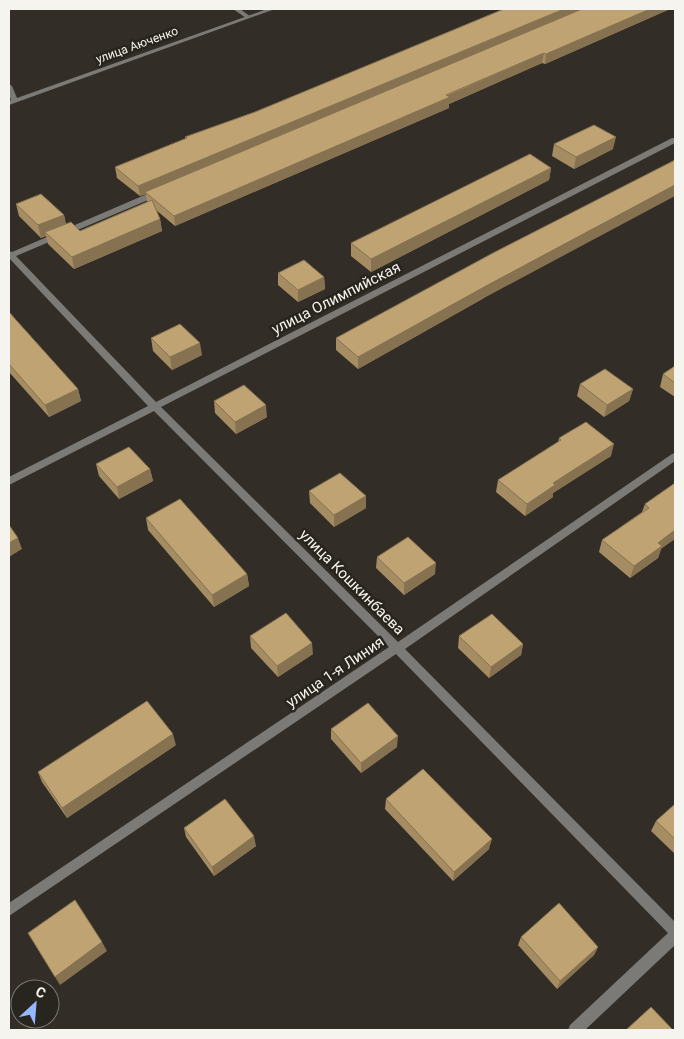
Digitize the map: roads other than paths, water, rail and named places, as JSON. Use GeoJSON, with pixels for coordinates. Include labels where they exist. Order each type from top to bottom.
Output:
{"type":"FeatureCollection","features":[{"type":"Feature","properties":{"kind":"street"},"geometry":{"type":"LineString","coordinates":[[236,9],[248,17]]}},
{"type":"Feature","properties":{"kind":"street","name":"улица Аюченко"},"geometry":{"type":"LineString","coordinates":[[12,102],[272,9]]}},
{"type":"Feature","properties":{"kind":"street"},"geometry":{"type":"LineString","coordinates":[[9,86],[12,102]]}},
{"type":"Feature","properties":{"kind":"street","name":"улица Олимпийская"},"geometry":{"type":"LineString","coordinates":[[9,481],[675,140]]}},
{"type":"Feature","properties":{"kind":"street"},"geometry":{"type":"LineString","coordinates":[[9,255],[166,190]]}},
{"type":"Feature","properties":{"kind":"street","name":"улица Кошкинбаева"},"geometry":{"type":"LineString","coordinates":[[9,255],[155,407],[397,648],[675,931]]}},
{"type":"Feature","properties":{"kind":"street","name":"улица 1-я Линия"},"geometry":{"type":"LineString","coordinates":[[9,910],[397,648],[675,456]]}},
{"type":"Feature","properties":{"kind":"street"},"geometry":{"type":"LineString","coordinates":[[574,1030],[675,936]]}}]}
